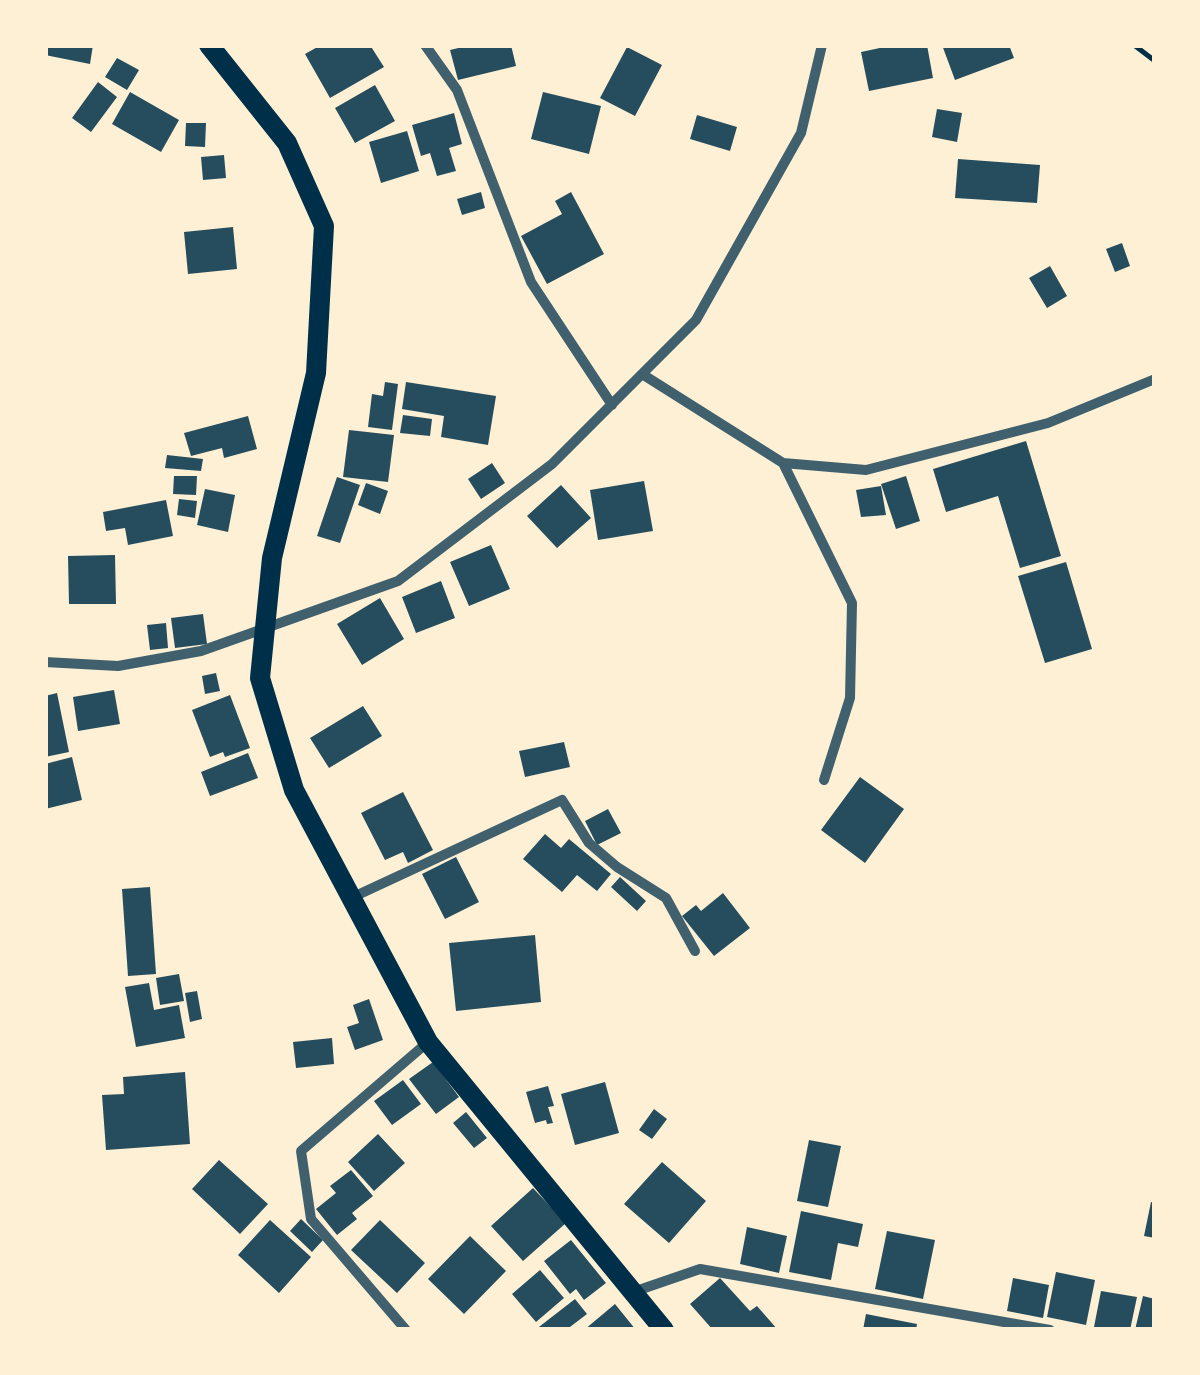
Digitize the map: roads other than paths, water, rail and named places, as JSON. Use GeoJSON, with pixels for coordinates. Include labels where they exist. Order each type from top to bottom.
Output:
{"type":"FeatureCollection","features":[{"type":"Feature","properties":{"kind":"main road"},"geometry":{"type":"LineString","coordinates":[[209,45],[286,143],[324,226],[316,374],[272,558],[260,678],[294,790],[428,1042],[664,1330]]}},
{"type":"Feature","properties":{"kind":"street"},"geometry":{"type":"LineString","coordinates":[[425,45],[458,90],[531,282],[612,404]]}},
{"type":"Feature","properties":{"kind":"street"},"geometry":{"type":"LineString","coordinates":[[45,662],[118,666],[214,648],[398,581],[552,464],[696,320],[801,133],[822,45]]}},
{"type":"Feature","properties":{"kind":"street"},"geometry":{"type":"LineString","coordinates":[[642,374],[783,463],[866,470],[1048,423],[1155,380]]}},
{"type":"Feature","properties":{"kind":"street"},"geometry":{"type":"LineString","coordinates":[[783,463],[852,603],[850,698],[824,780]]}},
{"type":"Feature","properties":{"kind":"street"},"geometry":{"type":"LineString","coordinates":[[352,898],[562,800],[589,844],[666,898],[695,952]]}},
{"type":"Feature","properties":{"kind":"street"},"geometry":{"type":"LineString","coordinates":[[406,1330],[311,1220],[301,1151],[428,1042]]}},
{"type":"Feature","properties":{"kind":"street"},"geometry":{"type":"LineString","coordinates":[[633,1292],[700,1269],[1050,1330]]}}]}
